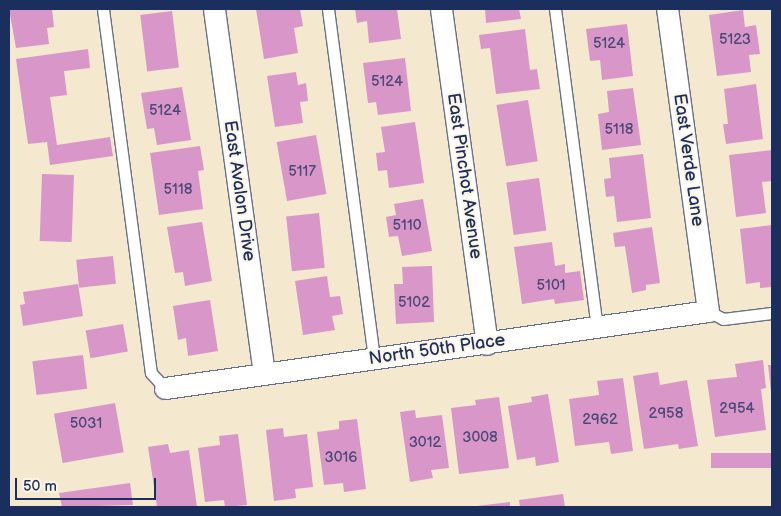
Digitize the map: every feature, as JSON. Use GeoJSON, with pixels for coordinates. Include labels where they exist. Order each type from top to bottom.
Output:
{"type":"FeatureCollection","features":[{"type":"Feature","properties":{"kind":"street","name":"East Avalon Drive"},"geometry":{"type":"LineString","coordinates":[[214,9],[264,374]]}},
{"type":"Feature","properties":{"kind":"street","name":"East Pinchot Avenue"},"geometry":{"type":"LineString","coordinates":[[441,9],[487,344]]}},
{"type":"Feature","properties":{"kind":"street","name":"East Verde Lane"},"geometry":{"type":"LineString","coordinates":[[667,9],[708,311]]}},
{"type":"Feature","properties":{"kind":"street","name":"North 50th Place"},"geometry":{"type":"LineString","coordinates":[[166,388],[487,344],[708,311]]}},
{"type":"Feature","properties":{"kind":"lane"},"geometry":{"type":"LineString","coordinates":[[103,9],[151,373],[166,388]]}},
{"type":"Feature","properties":{"kind":"lane"},"geometry":{"type":"LineString","coordinates":[[328,9],[374,358]]}},
{"type":"Feature","properties":{"kind":"lane"},"geometry":{"type":"LineString","coordinates":[[554,9],[597,327]]}},
{"type":"Feature","properties":{"kind":"lane"},"geometry":{"type":"LineString","coordinates":[[708,311],[723,319],[772,313]]}},
{"type":"Feature","properties":{"kind":"building"},"geometry":{"type":"Polygon","coordinates":[[[9,9],[52,9],[54,27],[47,28],[49,44],[16,48],[9,9]]]}},
{"type":"Feature","properties":{"kind":"building"},"geometry":{"type":"Polygon","coordinates":[[[256,9],[300,9],[303,26],[294,28],[298,53],[264,59],[256,9]]]}},
{"type":"Feature","properties":{"kind":"building"},"geometry":{"type":"Polygon","coordinates":[[[355,9],[397,9],[401,39],[369,43],[367,21],[357,23],[355,9]]]}},
{"type":"Feature","properties":{"kind":"building"},"geometry":{"type":"Polygon","coordinates":[[[485,9],[519,9],[521,19],[486,23],[485,9]]]}},
{"type":"Feature","properties":{"kind":"building"},"geometry":{"type":"Polygon","coordinates":[[[743,10],[745,27],[756,25],[760,54],[749,55],[751,72],[717,76],[709,15],[743,10]]]}},
{"type":"Feature","properties":{"kind":"building"},"geometry":{"type":"Polygon","coordinates":[[[172,11],[179,68],[147,71],[140,15],[172,11]]]}},
{"type":"Feature","properties":{"kind":"building"},"geometry":{"type":"Polygon","coordinates":[[[627,24],[633,76],[602,80],[600,60],[590,61],[586,29],[627,24]]]}},
{"type":"Feature","properties":{"kind":"building"},"geometry":{"type":"Polygon","coordinates":[[[525,29],[530,70],[537,69],[540,89],[496,94],[490,48],[481,49],[479,35],[525,29]]]}},
{"type":"Feature","properties":{"kind":"building"},"geometry":{"type":"Polygon","coordinates":[[[88,49],[90,68],[64,71],[67,95],[50,97],[57,145],[110,137],[113,156],[50,165],[47,142],[28,144],[16,59],[88,49]]]}},
{"type":"Feature","properties":{"kind":"building"},"geometry":{"type":"Polygon","coordinates":[[[405,58],[411,111],[378,115],[376,102],[368,103],[363,63],[405,58]]]}},
{"type":"Feature","properties":{"kind":"building"},"geometry":{"type":"Polygon","coordinates":[[[296,72],[298,85],[306,83],[308,101],[300,102],[303,123],[275,127],[267,76],[296,72]]]}},
{"type":"Feature","properties":{"kind":"building"},"geometry":{"type":"Polygon","coordinates":[[[756,84],[763,139],[726,144],[723,124],[728,124],[724,89],[756,84]]]}},
{"type":"Feature","properties":{"kind":"building"},"geometry":{"type":"Polygon","coordinates":[[[182,87],[191,140],[157,145],[154,128],[147,129],[141,93],[182,87]]]}},
{"type":"Feature","properties":{"kind":"building"},"geometry":{"type":"Polygon","coordinates":[[[633,88],[641,145],[602,150],[598,114],[609,112],[607,91],[633,88]]]}},
{"type":"Feature","properties":{"kind":"building"},"geometry":{"type":"Polygon","coordinates":[[[528,100],[538,161],[506,166],[496,105],[528,100]]]}},
{"type":"Feature","properties":{"kind":"building"},"geometry":{"type":"Polygon","coordinates":[[[415,122],[424,183],[389,188],[387,170],[378,171],[376,153],[385,152],[381,127],[415,122]]]}},
{"type":"Feature","properties":{"kind":"building"},"geometry":{"type":"Polygon","coordinates":[[[316,135],[326,194],[287,201],[277,142],[316,135]]]}},
{"type":"Feature","properties":{"kind":"building"},"geometry":{"type":"Polygon","coordinates":[[[200,146],[204,170],[198,171],[203,209],[159,215],[150,153],[200,146]]]}},
{"type":"Feature","properties":{"kind":"building"},"geometry":{"type":"Polygon","coordinates":[[[772,150],[772,181],[762,182],[766,213],[736,217],[729,155],[772,150]]]}},
{"type":"Feature","properties":{"kind":"building"},"geometry":{"type":"Polygon","coordinates":[[[643,154],[651,218],[617,222],[614,196],[606,197],[604,179],[611,178],[609,158],[643,154]]]}},
{"type":"Feature","properties":{"kind":"building"},"geometry":{"type":"Polygon","coordinates":[[[42,174],[74,175],[72,242],[40,241],[42,174]]]}},
{"type":"Feature","properties":{"kind":"building"},"geometry":{"type":"Polygon","coordinates":[[[539,178],[546,230],[514,235],[506,183],[539,178]]]}},
{"type":"Feature","properties":{"kind":"building"},"geometry":{"type":"Polygon","coordinates":[[[423,199],[432,251],[402,256],[398,236],[389,237],[386,217],[396,215],[394,204],[423,199]]]}},
{"type":"Feature","properties":{"kind":"building"},"geometry":{"type":"Polygon","coordinates":[[[319,213],[325,268],[292,271],[286,216],[319,213]]]}},
{"type":"Feature","properties":{"kind":"building"},"geometry":{"type":"Polygon","coordinates":[[[202,222],[212,281],[185,286],[183,272],[175,273],[167,227],[202,222]]]}},
{"type":"Feature","properties":{"kind":"building"},"geometry":{"type":"Polygon","coordinates":[[[772,225],[772,287],[760,288],[760,282],[746,284],[740,229],[772,225]]]}},
{"type":"Feature","properties":{"kind":"building"},"geometry":{"type":"Polygon","coordinates":[[[652,227],[660,283],[646,285],[646,290],[632,293],[625,246],[615,247],[613,233],[652,227]]]}},
{"type":"Feature","properties":{"kind":"building"},"geometry":{"type":"Polygon","coordinates":[[[552,242],[555,266],[565,264],[565,273],[580,271],[584,300],[555,304],[554,299],[522,304],[514,247],[552,242]]]}},
{"type":"Feature","properties":{"kind":"building"},"geometry":{"type":"Polygon","coordinates":[[[113,256],[116,284],[79,288],[76,260],[113,256]]]}},
{"type":"Feature","properties":{"kind":"building"},"geometry":{"type":"Polygon","coordinates":[[[432,266],[434,322],[396,324],[394,284],[403,284],[402,267],[432,266]]]}},
{"type":"Feature","properties":{"kind":"building"},"geometry":{"type":"Polygon","coordinates":[[[327,276],[330,297],[340,296],[343,314],[332,316],[335,330],[303,335],[295,281],[327,276]]]}},
{"type":"Feature","properties":{"kind":"building"},"geometry":{"type":"Polygon","coordinates":[[[78,284],[83,316],[23,326],[20,305],[25,304],[23,292],[78,284]]]}},
{"type":"Feature","properties":{"kind":"building"},"geometry":{"type":"Polygon","coordinates":[[[210,300],[218,351],[188,356],[186,338],[178,340],[173,306],[210,300]]]}},
{"type":"Feature","properties":{"kind":"building"},"geometry":{"type":"Polygon","coordinates":[[[123,324],[128,352],[90,358],[86,331],[123,324]]]}},
{"type":"Feature","properties":{"kind":"building"},"geometry":{"type":"Polygon","coordinates":[[[83,355],[87,389],[37,395],[32,361],[83,355]]]}},
{"type":"Feature","properties":{"kind":"building"},"geometry":{"type":"Polygon","coordinates":[[[763,360],[766,388],[761,389],[766,430],[715,437],[707,380],[737,377],[735,364],[763,360]]]}},
{"type":"Feature","properties":{"kind":"building"},"geometry":{"type":"Polygon","coordinates":[[[768,365],[772,365],[772,392],[771,392],[768,365]]]}},
{"type":"Feature","properties":{"kind":"building"},"geometry":{"type":"Polygon","coordinates":[[[658,372],[660,385],[687,380],[698,446],[679,449],[678,444],[644,449],[633,376],[658,372]]]}},
{"type":"Feature","properties":{"kind":"building"},"geometry":{"type":"Polygon","coordinates":[[[623,378],[633,451],[611,454],[609,442],[575,446],[569,399],[599,395],[597,381],[623,378]]]}},
{"type":"Feature","properties":{"kind":"building"},"geometry":{"type":"Polygon","coordinates":[[[548,394],[559,462],[536,466],[535,457],[517,460],[508,406],[532,402],[531,397],[548,394]]]}},
{"type":"Feature","properties":{"kind":"building"},"geometry":{"type":"Polygon","coordinates":[[[499,397],[509,468],[459,474],[451,408],[476,405],[475,400],[499,397]]]}},
{"type":"Feature","properties":{"kind":"building"},"geometry":{"type":"Polygon","coordinates":[[[115,403],[124,452],[63,463],[54,414],[115,403]]]}},
{"type":"Feature","properties":{"kind":"building"},"geometry":{"type":"Polygon","coordinates":[[[415,410],[416,418],[442,415],[449,468],[431,470],[433,478],[410,482],[400,412],[415,410]]]}},
{"type":"Feature","properties":{"kind":"building"},"geometry":{"type":"Polygon","coordinates":[[[357,419],[366,489],[344,492],[343,483],[324,485],[317,432],[339,429],[339,421],[357,419]]]}},
{"type":"Feature","properties":{"kind":"building"},"geometry":{"type":"Polygon","coordinates":[[[283,428],[284,437],[307,434],[313,487],[295,489],[296,498],[274,501],[266,430],[283,428]]]}},
{"type":"Feature","properties":{"kind":"building"},"geometry":{"type":"Polygon","coordinates":[[[238,434],[247,505],[225,507],[224,500],[205,502],[198,448],[220,445],[219,436],[238,434]]]}},
{"type":"Feature","properties":{"kind":"building"},"geometry":{"type":"Polygon","coordinates":[[[168,444],[170,453],[189,450],[197,507],[157,507],[148,447],[168,444]]]}},
{"type":"Feature","properties":{"kind":"building"},"geometry":{"type":"Polygon","coordinates":[[[711,453],[772,453],[772,468],[711,468],[711,453]]]}},
{"type":"Feature","properties":{"kind":"building"},"geometry":{"type":"Polygon","coordinates":[[[130,483],[133,505],[62,507],[59,493],[130,483]]]}},
{"type":"Feature","properties":{"kind":"building"},"geometry":{"type":"Polygon","coordinates":[[[563,494],[565,507],[520,507],[519,500],[563,494]]]}},
{"type":"Feature","properties":{"kind":"building"},"geometry":{"type":"Polygon","coordinates":[[[510,502],[510,507],[477,507],[477,506],[510,502]]]}}]}
